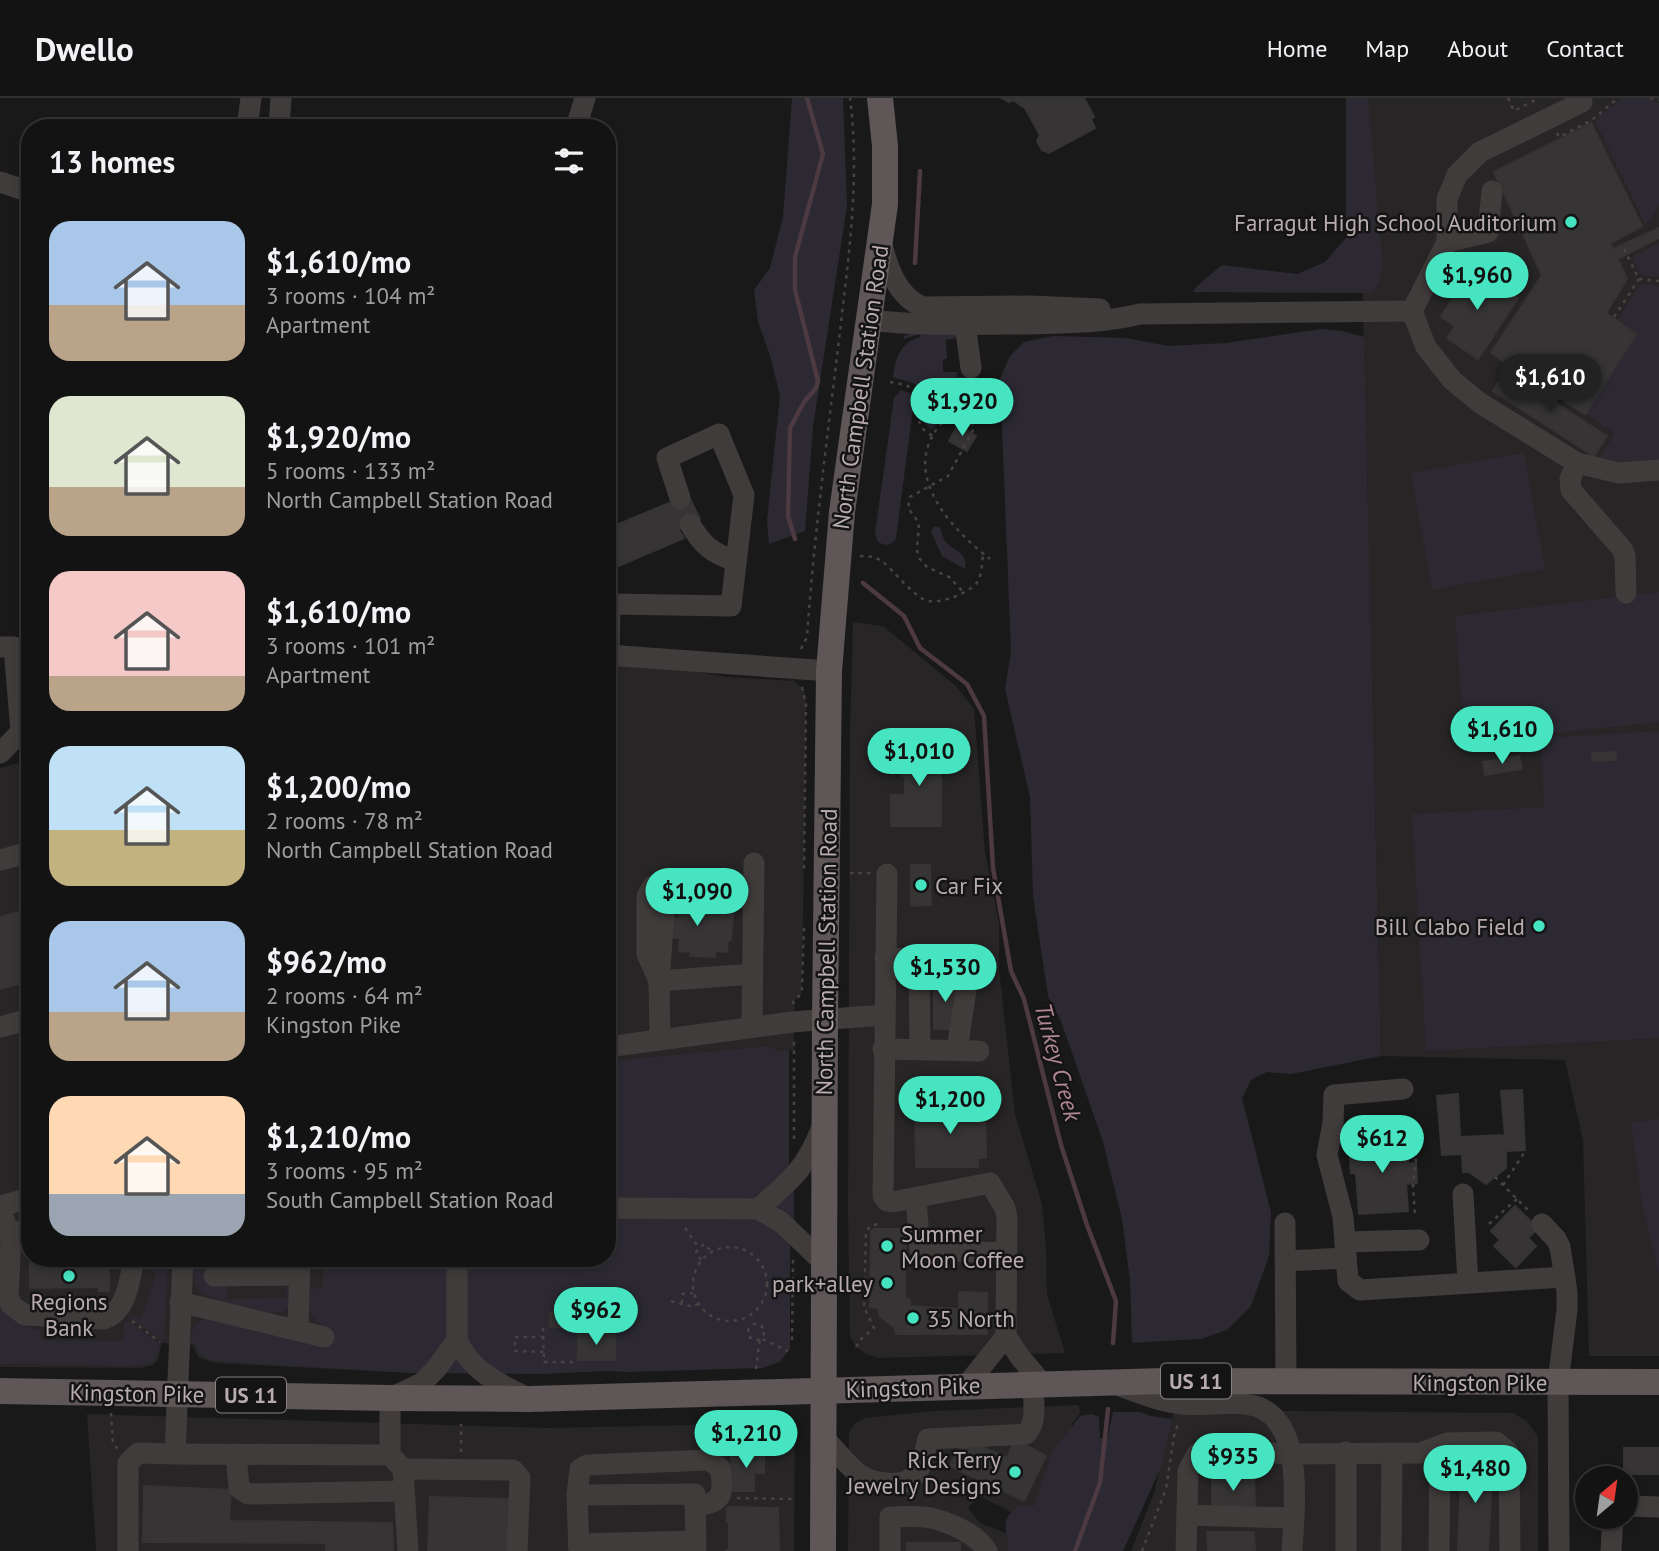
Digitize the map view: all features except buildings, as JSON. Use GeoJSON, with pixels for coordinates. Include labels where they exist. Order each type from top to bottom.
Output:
{"type":"FeatureCollection","features":[{"type":"Feature","properties":{"kind":"main road","name":"North Campbell Station Road"},"geometry":{"type":"LineString","coordinates":[[822,1551],[830,671],[842,512],[885,204],[885,146],[880,98]]}},
{"type":"Feature","properties":{"kind":"main road","name":"Kingston Pike"},"geometry":{"type":"LineString","coordinates":[[0,1391],[529,1399],[1106,1382],[1659,1382]]}},
{"type":"Feature","properties":{"kind":"street"},"geometry":{"type":"LineString","coordinates":[[248,119],[250,98]]}},
{"type":"Feature","properties":{"kind":"street"},"geometry":{"type":"LineString","coordinates":[[279,119],[281,98]]}},
{"type":"Feature","properties":{"kind":"street"},"geometry":{"type":"LineString","coordinates":[[579,119],[585,98]]}},
{"type":"Feature","properties":{"kind":"street"},"geometry":{"type":"LineString","coordinates":[[1582,103],[1550,106],[1480,152],[1457,176],[1447,199],[1447,243],[1412,311],[1426,348],[1452,380],[1480,403],[1577,463],[1619,473],[1659,470]]}},
{"type":"Feature","properties":{"kind":"street"},"geometry":{"type":"LineString","coordinates":[[0,182],[21,189]]}},
{"type":"Feature","properties":{"kind":"street"},"geometry":{"type":"LineString","coordinates":[[1447,243],[1488,232],[1492,191]]}},
{"type":"Feature","properties":{"kind":"street"},"geometry":{"type":"LineString","coordinates":[[881,240],[895,281],[909,298],[923,307],[1042,306],[1127,310],[1140,314]]}},
{"type":"Feature","properties":{"kind":"street"},"geometry":{"type":"LineString","coordinates":[[870,320],[902,324],[965,324],[1113,321],[1140,314],[1412,311]]}},
{"type":"Feature","properties":{"kind":"street"},"geometry":{"type":"LineString","coordinates":[[965,324],[971,368]]}},
{"type":"Feature","properties":{"kind":"street"},"geometry":{"type":"LineString","coordinates":[[616,604],[731,606],[744,495],[719,434],[667,458],[680,498]]}},
{"type":"Feature","properties":{"kind":"street"},"geometry":{"type":"LineString","coordinates":[[1577,463],[1570,479],[1571,490],[1622,549],[1625,556],[1626,593]]}},
{"type":"Feature","properties":{"kind":"street"},"geometry":{"type":"LineString","coordinates":[[690,524],[701,542],[718,556],[736,561]]}},
{"type":"Feature","properties":{"kind":"street"},"geometry":{"type":"LineString","coordinates":[[0,647],[14,647],[21,696]]}},
{"type":"Feature","properties":{"kind":"street"},"geometry":{"type":"LineString","coordinates":[[616,656],[830,671]]}},
{"type":"Feature","properties":{"kind":"street"},"geometry":{"type":"LineString","coordinates":[[0,724],[21,730]]}},
{"type":"Feature","properties":{"kind":"street"},"geometry":{"type":"LineString","coordinates":[[0,753],[21,735]]}},
{"type":"Feature","properties":{"kind":"street"},"geometry":{"type":"LineString","coordinates":[[0,860],[21,854]]}},
{"type":"Feature","properties":{"kind":"street"},"geometry":{"type":"LineString","coordinates":[[752,1027],[754,863]]}},
{"type":"Feature","properties":{"kind":"street"},"geometry":{"type":"LineString","coordinates":[[824,1438],[856,1473],[881,1483],[903,1483],[915,1476],[928,1439],[1030,1432],[1038,1384],[1006,1336],[1007,1218],[1005,1208],[990,1183],[893,1202],[887,1201],[883,1196],[885,958],[880,874]]}},
{"type":"Feature","properties":{"kind":"street"},"geometry":{"type":"LineString","coordinates":[[660,1040],[659,981],[648,954],[647,896],[653,886],[753,886]]}},
{"type":"Feature","properties":{"kind":"street"},"geometry":{"type":"LineString","coordinates":[[885,958],[951,962],[964,977],[967,983],[957,1051]]}},
{"type":"Feature","properties":{"kind":"street"},"geometry":{"type":"LineString","coordinates":[[919,960],[920,1049]]}},
{"type":"Feature","properties":{"kind":"street"},"geometry":{"type":"LineString","coordinates":[[659,981],[753,974]]}},
{"type":"Feature","properties":{"kind":"street"},"geometry":{"type":"LineString","coordinates":[[616,1046],[752,1027],[884,1015]]}},
{"type":"Feature","properties":{"kind":"street"},"geometry":{"type":"LineString","coordinates":[[0,1027],[21,1021]]}},
{"type":"Feature","properties":{"kind":"street"},"geometry":{"type":"LineString","coordinates":[[883,1049],[979,1051]]}},
{"type":"Feature","properties":{"kind":"street"},"geometry":{"type":"LineString","coordinates":[[1403,1089],[1334,1095],[1333,1124],[1326,1154],[1343,1217],[1348,1281],[1360,1290],[1564,1277]]}},
{"type":"Feature","properties":{"kind":"street"},"geometry":{"type":"LineString","coordinates":[[758,1209],[782,1189],[804,1165],[825,1121]]}},
{"type":"Feature","properties":{"kind":"street"},"geometry":{"type":"LineString","coordinates":[[1463,1194],[1468,1283]]}},
{"type":"Feature","properties":{"kind":"street"},"geometry":{"type":"LineString","coordinates":[[916,1198],[920,1250],[1007,1252]]}},
{"type":"Feature","properties":{"kind":"street"},"geometry":{"type":"LineString","coordinates":[[21,1201],[0,1207],[20,1235],[8,1295],[11,1305],[19,1312],[25,1315],[103,1319],[111,1317],[118,1311],[128,1287],[132,1267]]}},
{"type":"Feature","properties":{"kind":"street"},"geometry":{"type":"LineString","coordinates":[[616,1208],[758,1209],[781,1222],[824,1263]]}},
{"type":"Feature","properties":{"kind":"street"},"geometry":{"type":"LineString","coordinates":[[1284,1223],[1286,1381]]}},
{"type":"Feature","properties":{"kind":"street"},"geometry":{"type":"LineString","coordinates":[[1542,1224],[1560,1247],[1567,1310],[1558,1382],[1559,1551]]}},
{"type":"Feature","properties":{"kind":"street"},"geometry":{"type":"LineString","coordinates":[[1286,1261],[1419,1240]]}},
{"type":"Feature","properties":{"kind":"street"},"geometry":{"type":"LineString","coordinates":[[176,1454],[182,1267]]}},
{"type":"Feature","properties":{"kind":"street"},"geometry":{"type":"LineString","coordinates":[[214,1276],[300,1267],[298,1330]]}},
{"type":"Feature","properties":{"kind":"street"},"geometry":{"type":"LineString","coordinates":[[457,1267],[457,1340],[463,1352],[475,1367],[495,1383],[529,1399]]}},
{"type":"Feature","properties":{"kind":"street"},"geometry":{"type":"LineString","coordinates":[[180,1301],[324,1337]]}},
{"type":"Feature","properties":{"kind":"street"},"geometry":{"type":"LineString","coordinates":[[966,1386],[1006,1336]]}},
{"type":"Feature","properties":{"kind":"street"},"geometry":{"type":"LineString","coordinates":[[408,1551],[404,1491],[396,1462],[390,1398],[422,1383],[446,1357],[457,1340]]}},
{"type":"Feature","properties":{"kind":"street"},"geometry":{"type":"LineString","coordinates":[[1106,1382],[1183,1404],[1258,1407],[1273,1415],[1281,1425],[1291,1454],[1292,1551]]}},
{"type":"Feature","properties":{"kind":"street"},"geometry":{"type":"LineString","coordinates":[[1186,1551],[1188,1471],[1197,1454],[1209,1450],[1291,1454],[1420,1453],[1447,1443],[1496,1443],[1507,1451],[1510,1551]]}},
{"type":"Feature","properties":{"kind":"street"},"geometry":{"type":"LineString","coordinates":[[1439,1551],[1440,1446]]}},
{"type":"Feature","properties":{"kind":"street"},"geometry":{"type":"LineString","coordinates":[[1346,1452],[1346,1551]]}},
{"type":"Feature","properties":{"kind":"street"},"geometry":{"type":"LineString","coordinates":[[128,1551],[128,1463],[138,1453],[236,1454],[396,1462],[460,1470],[513,1471],[520,1478],[517,1551]]}},
{"type":"Feature","properties":{"kind":"street"},"geometry":{"type":"LineString","coordinates":[[1391,1551],[1392,1453]]}},
{"type":"Feature","properties":{"kind":"street"},"geometry":{"type":"LineString","coordinates":[[236,1454],[239,1488],[248,1494],[404,1491]]}},
{"type":"Feature","properties":{"kind":"street"},"geometry":{"type":"LineString","coordinates":[[577,1496],[695,1494],[695,1505],[696,1546],[579,1547],[577,1496],[578,1477],[580,1469],[587,1465],[709,1460],[720,1468],[722,1489],[719,1498],[709,1505],[695,1505]]}},
{"type":"Feature","properties":{"kind":"street"},"geometry":{"type":"LineString","coordinates":[[1638,1506],[1659,1507]]}},
{"type":"Feature","properties":{"kind":"street"},"geometry":{"type":"LineString","coordinates":[[1187,1515],[1293,1518]]}},
{"type":"Feature","properties":{"kind":"street"},"geometry":{"type":"LineString","coordinates":[[890,1551],[890,1517],[936,1519],[971,1543],[982,1542],[987,1551]]}},
{"type":"Feature","properties":{"kind":"street"},"geometry":{"type":"LineString","coordinates":[[1611,1551],[1612,1530]]}},
{"type":"Feature","properties":{"kind":"path"},"geometry":{"type":"LineString","coordinates":[[1508,98],[1514,111],[1539,98]]}},
{"type":"Feature","properties":{"kind":"path"},"geometry":{"type":"LineString","coordinates":[[1650,98],[1659,100]]}},
{"type":"Feature","properties":{"kind":"path"},"geometry":{"type":"LineString","coordinates":[[1624,249],[1639,279]]}},
{"type":"Feature","properties":{"kind":"path"},"geometry":{"type":"LineString","coordinates":[[1639,279],[1659,281]]}},
{"type":"Feature","properties":{"kind":"path"},"geometry":{"type":"LineString","coordinates":[[1614,317],[1639,279]]}},
{"type":"Feature","properties":{"kind":"path"},"geometry":{"type":"LineString","coordinates":[[971,368],[972,396],[933,436],[926,462],[927,484],[939,506],[971,544],[990,559]]}},
{"type":"Feature","properties":{"kind":"path"},"geometry":{"type":"LineString","coordinates":[[890,382],[906,385],[919,393],[918,423],[933,436]]}},
{"type":"Feature","properties":{"kind":"path"},"geometry":{"type":"LineString","coordinates":[[963,407],[974,428],[948,477],[910,497],[908,508],[919,523],[919,558],[927,567],[949,577],[964,593]]}},
{"type":"Feature","properties":{"kind":"path"},"geometry":{"type":"LineString","coordinates":[[860,556],[874,557],[881,561],[923,600],[934,602],[972,588],[979,579],[983,554]]}},
{"type":"Feature","properties":{"kind":"path"},"geometry":{"type":"LineString","coordinates":[[849,873],[880,874]]}},
{"type":"Feature","properties":{"kind":"path"},"geometry":{"type":"LineString","coordinates":[[1378,1116],[1380,1136],[1410,1133],[1416,1161],[1413,1186],[1415,1216]]}},
{"type":"Feature","properties":{"kind":"path"},"geometry":{"type":"LineString","coordinates":[[1503,1185],[1526,1150]]}},
{"type":"Feature","properties":{"kind":"path"},"geometry":{"type":"LineString","coordinates":[[1495,1177],[1542,1224]]}},
{"type":"Feature","properties":{"kind":"path"},"geometry":{"type":"LineString","coordinates":[[1489,1224],[1517,1199]]}},
{"type":"Feature","properties":{"kind":"path"},"geometry":{"type":"LineString","coordinates":[[856,1347],[874,1328],[864,1307],[866,1232],[870,1226],[878,1224]]}},
{"type":"Feature","properties":{"kind":"path"},"geometry":{"type":"LineString","coordinates":[[685,1227],[699,1248]]}},
{"type":"Feature","properties":{"kind":"path"},"geometry":{"type":"LineString","coordinates":[[701,1259],[696,1252],[699,1248],[704,1244],[710,1251]]}},
{"type":"Feature","properties":{"kind":"path"},"geometry":{"type":"LineString","coordinates":[[734,1246],[745,1249],[762,1265],[767,1276],[767,1288],[764,1299],[748,1317],[726,1321],[706,1313],[698,1304],[693,1293],[693,1275],[701,1259],[710,1251],[734,1246]]}},
{"type":"Feature","properties":{"kind":"path"},"geometry":{"type":"LineString","coordinates":[[792,1340],[793,1258]]}},
{"type":"Feature","properties":{"kind":"path"},"geometry":{"type":"LineString","coordinates":[[682,1304],[682,1294],[693,1293]]}},
{"type":"Feature","properties":{"kind":"path"},"geometry":{"type":"LineString","coordinates":[[671,1301],[694,1307],[698,1304]]}},
{"type":"Feature","properties":{"kind":"path"},"geometry":{"type":"LineString","coordinates":[[118,1311],[163,1344]]}},
{"type":"Feature","properties":{"kind":"path"},"geometry":{"type":"LineString","coordinates":[[748,1317],[753,1325]]}},
{"type":"Feature","properties":{"kind":"path"},"geometry":{"type":"LineString","coordinates":[[756,1369],[760,1338],[764,1333],[759,1325],[753,1325],[749,1334],[754,1339],[760,1338],[788,1351]]}},
{"type":"Feature","properties":{"kind":"path"},"geometry":{"type":"LineString","coordinates":[[544,1328],[544,1362],[579,1360]]}},
{"type":"Feature","properties":{"kind":"path"},"geometry":{"type":"LineString","coordinates":[[544,1337],[515,1336],[515,1351],[544,1352]]}},
{"type":"Feature","properties":{"kind":"path"},"geometry":{"type":"LineString","coordinates":[[1142,1551],[1166,1489],[1174,1436],[1183,1412]]}},
{"type":"Feature","properties":{"kind":"path"},"geometry":{"type":"LineString","coordinates":[[111,1413],[113,1444],[132,1459]]}},
{"type":"Feature","properties":{"kind":"path"},"geometry":{"type":"LineString","coordinates":[[460,1470],[461,1424]]}},
{"type":"Feature","properties":{"kind":"path"},"geometry":{"type":"LineString","coordinates":[[719,1498],[794,1499]]}},
{"type":"Feature","properties":{"kind":"shaded area"},"geometry":{"type":"Polygon","coordinates":[[[792,98],[843,98],[847,206],[813,427],[805,531],[769,544],[767,520],[780,396],[758,322],[754,290],[770,268],[783,217],[792,98]]]}},
{"type":"Feature","properties":{"kind":"shaded area"},"geometry":{"type":"Polygon","coordinates":[[[1346,98],[1368,98],[1383,267],[1378,285],[1372,293],[1193,292],[1222,265],[1297,274],[1325,262],[1346,238],[1346,98]]]}},
{"type":"Feature","properties":{"kind":"shaded area"},"geometry":{"type":"Polygon","coordinates":[[[1358,98],[1659,98],[1659,1356],[1589,1356],[1583,1141],[1565,1060],[1381,1056],[1358,98]]]}},
{"type":"Feature","properties":{"kind":"shaded area"},"geometry":{"type":"Polygon","coordinates":[[[1623,98],[1647,98],[1659,103],[1659,204],[1645,224],[1596,123],[1599,116],[1623,98]]]}},
{"type":"Feature","properties":{"kind":"shaded area"},"geometry":{"type":"Polygon","coordinates":[[[1659,243],[1659,277],[1641,275],[1632,257],[1659,243]]]}},
{"type":"Feature","properties":{"kind":"shaded area"},"geometry":{"type":"Polygon","coordinates":[[[1640,284],[1659,286],[1659,459],[1629,462],[1606,460],[1599,458],[1615,433],[1585,414],[1636,334],[1618,320],[1640,284]]]}},
{"type":"Feature","properties":{"kind":"shaded area"},"geometry":{"type":"Polygon","coordinates":[[[1321,329],[1364,337],[1381,1056],[1291,1074],[1267,1072],[1251,1080],[1242,1098],[1271,1212],[1269,1256],[1251,1306],[1227,1330],[1201,1339],[1132,1343],[1130,1280],[1122,1219],[1103,1142],[1061,1021],[1048,996],[1033,896],[1030,797],[1005,689],[1011,651],[1000,379],[1010,356],[1024,342],[1053,336],[1126,338],[1168,346],[1226,343],[1321,329]]]}},
{"type":"Feature","properties":{"kind":"shaded area"},"geometry":{"type":"Polygon","coordinates":[[[911,333],[957,333],[956,338],[946,340],[947,359],[943,359],[943,372],[957,372],[957,377],[969,377],[968,396],[932,429],[922,420],[923,398],[919,388],[893,377],[900,352],[913,339],[920,337],[920,334],[904,339],[904,336],[911,333]]]}},
{"type":"Feature","properties":{"kind":"shaded area"},"geometry":{"type":"Polygon","coordinates":[[[901,390],[913,394],[914,401],[896,538],[886,545],[878,542],[875,533],[894,398],[901,390]]]}},
{"type":"Feature","properties":{"kind":"shaded area"},"geometry":{"type":"Polygon","coordinates":[[[1524,453],[1545,569],[1432,590],[1411,473],[1524,453]]]}},
{"type":"Feature","properties":{"kind":"shaded area"},"geometry":{"type":"Polygon","coordinates":[[[934,526],[940,528],[946,542],[964,558],[965,569],[942,556],[931,532],[934,526]]]}},
{"type":"Feature","properties":{"kind":"shaded area"},"geometry":{"type":"Polygon","coordinates":[[[1659,592],[1659,722],[1465,742],[1455,616],[1659,592]]]}},
{"type":"Feature","properties":{"kind":"shaded area"},"geometry":{"type":"Polygon","coordinates":[[[853,622],[883,626],[956,686],[974,709],[985,852],[999,923],[999,968],[1015,1114],[1042,1204],[1047,1294],[1065,1353],[878,1358],[856,1347],[850,1336],[850,732],[853,622]]]}},
{"type":"Feature","properties":{"kind":"shaded area"},"geometry":{"type":"Polygon","coordinates":[[[616,665],[675,668],[727,677],[794,681],[804,690],[806,705],[802,989],[793,1002],[794,1050],[720,1054],[616,1066],[616,665]]]}},
{"type":"Feature","properties":{"kind":"shaded area","name":"Bill Clabo Field"},"geometry":{"type":"Polygon","coordinates":[[[1659,731],[1659,1038],[1426,1051],[1412,814],[1544,807],[1541,738],[1659,731]]]}},
{"type":"Feature","properties":{"kind":"shaded area"},"geometry":{"type":"Polygon","coordinates":[[[21,762],[21,1267],[443,1267],[411,1373],[215,1363],[199,1358],[192,1345],[162,1343],[158,1359],[153,1365],[141,1368],[0,1367],[0,768],[21,762]]]}},
{"type":"Feature","properties":{"kind":"shaded area"},"geometry":{"type":"Polygon","coordinates":[[[770,1046],[777,1051],[789,1050],[789,1190],[794,1190],[794,1225],[790,1226],[790,1348],[780,1362],[762,1368],[628,1372],[411,1373],[214,1361],[201,1355],[194,1343],[191,1343],[194,1328],[206,1318],[326,1328],[312,1316],[308,1306],[311,1288],[323,1289],[323,1267],[616,1267],[616,1061],[770,1046]]]}},
{"type":"Feature","properties":{"kind":"shaded area"},"geometry":{"type":"Polygon","coordinates":[[[1659,1119],[1659,1274],[1642,1204],[1631,1122],[1659,1119]]]}},
{"type":"Feature","properties":{"kind":"shaded area"},"geometry":{"type":"Polygon","coordinates":[[[0,1254],[5,1313],[24,1326],[40,1330],[42,1341],[123,1341],[124,1323],[129,1322],[160,1344],[155,1361],[148,1365],[128,1366],[0,1364],[0,1254]]]}},
{"type":"Feature","properties":{"kind":"shaded area"},"geometry":{"type":"Polygon","coordinates":[[[168,1267],[164,1341],[131,1319],[130,1315],[141,1319],[156,1274],[146,1269],[168,1267]]]}},
{"type":"Feature","properties":{"kind":"shaded area"},"geometry":{"type":"Polygon","coordinates":[[[194,1267],[217,1267],[227,1287],[227,1299],[286,1298],[286,1286],[289,1284],[289,1306],[283,1312],[273,1313],[231,1304],[201,1292],[194,1283],[194,1267]]]}},
{"type":"Feature","properties":{"kind":"shaded area"},"geometry":{"type":"Polygon","coordinates":[[[1079,1405],[1080,1413],[1072,1424],[1071,1451],[1046,1495],[1023,1518],[979,1496],[968,1508],[980,1523],[1018,1538],[1017,1551],[848,1551],[849,1433],[855,1423],[865,1418],[934,1411],[1079,1405]]]}},
{"type":"Feature","properties":{"kind":"shaded area"},"geometry":{"type":"Polygon","coordinates":[[[1174,1410],[1513,1413],[1527,1421],[1538,1437],[1538,1551],[1131,1551],[1154,1493],[1174,1410]]]}},
{"type":"Feature","properties":{"kind":"shaded area"},"geometry":{"type":"Polygon","coordinates":[[[1113,1412],[1140,1412],[1172,1419],[1162,1465],[1123,1551],[1008,1551],[1006,1521],[1018,1505],[1034,1506],[1052,1452],[1080,1416],[1092,1414],[1099,1417],[1100,1438],[1107,1439],[1113,1412]]]}},
{"type":"Feature","properties":{"kind":"shaded area"},"geometry":{"type":"Polygon","coordinates":[[[87,1414],[546,1428],[783,1423],[795,1431],[794,1551],[96,1551],[87,1414]]]}},
{"type":"Feature","properties":{"kind":"waterway","name":"Turkey Creek"},"geometry":{"type":"LineString","coordinates":[[795,539],[788,516],[790,428],[818,381],[795,290],[795,257],[823,154],[807,98]]}},
{"type":"Feature","properties":{"kind":"waterway"},"geometry":{"type":"LineString","coordinates":[[915,263],[920,171]]}},
{"type":"Feature","properties":{"kind":"waterway","name":"Turkey Creek"},"geometry":{"type":"LineString","coordinates":[[863,583],[904,616],[920,648],[967,684],[984,716],[993,868],[1011,971],[1024,999],[1061,1145],[1116,1301],[1113,1343]]}},
{"type":"Feature","properties":{"kind":"waterway","name":"Turkey Creek"},"geometry":{"type":"LineString","coordinates":[[1075,1551],[1100,1483],[1108,1409]]}},
{"type":"Feature","properties":{"kind":"place","name":"Farragut High School Auditorium"},"geometry":{"type":"Point","coordinates":[1571,222]}},
{"type":"Feature","properties":{"kind":"place","name":"Car Fix"},"geometry":{"type":"Point","coordinates":[921,885]}},
{"type":"Feature","properties":{"kind":"place","name":"Bill Clabo Field"},"geometry":{"type":"Point","coordinates":[1539,926]}},
{"type":"Feature","properties":{"kind":"place","name":"Summer Moon Coffee"},"geometry":{"type":"Point","coordinates":[887,1246]}},
{"type":"Feature","properties":{"kind":"place","name":"Regions Bank"},"geometry":{"type":"Point","coordinates":[69,1276]}},
{"type":"Feature","properties":{"kind":"place","name":"park+alley"},"geometry":{"type":"Point","coordinates":[887,1283]}},
{"type":"Feature","properties":{"kind":"place","name":"35 North"},"geometry":{"type":"Point","coordinates":[913,1318]}},
{"type":"Feature","properties":{"kind":"place","name":"Rick Terry Jewelry Designs"},"geometry":{"type":"Point","coordinates":[1015,1472]}}]}
